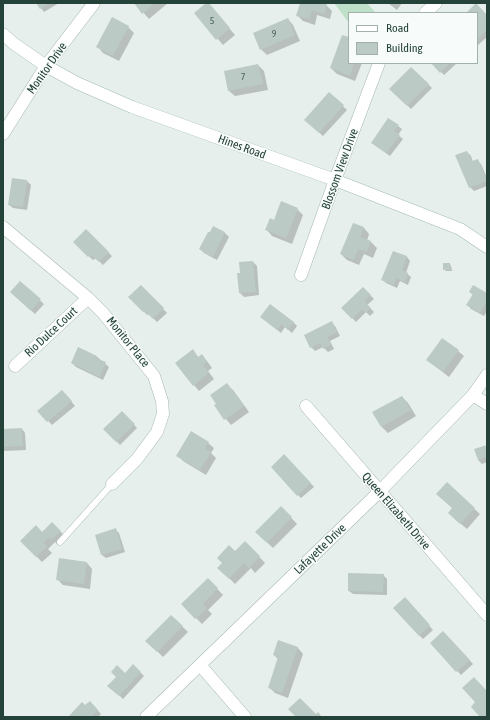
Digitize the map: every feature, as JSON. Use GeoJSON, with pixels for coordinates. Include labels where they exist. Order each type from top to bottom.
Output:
{"type":"FeatureCollection","features":[{"type":"Feature","properties":{"kind":"street","name":"Monitor Drive"},"geometry":{"type":"LineString","coordinates":[[3,134],[46,66],[94,3]]}},
{"type":"Feature","properties":{"kind":"street"},"geometry":{"type":"LineString","coordinates":[[426,12],[436,3]]}},
{"type":"Feature","properties":{"kind":"street","name":"Hines Road"},"geometry":{"type":"LineString","coordinates":[[3,34],[13,43],[46,66],[76,83],[132,107],[335,180],[460,229],[487,247]]}},
{"type":"Feature","properties":{"kind":"street","name":"Blossom View Drive"},"geometry":{"type":"LineString","coordinates":[[301,275],[379,64]]}},
{"type":"Feature","properties":{"kind":"street","name":"Monitor Place"},"geometry":{"type":"LineString","coordinates":[[3,227],[103,312],[154,376],[162,401],[163,414],[156,432],[137,459],[112,484]]}},
{"type":"Feature","properties":{"kind":"street","name":"Rio Dulce Court"},"geometry":{"type":"LineString","coordinates":[[15,366],[88,298]]}},
{"type":"Feature","properties":{"kind":"street","name":"Lafayette Drive"},"geometry":{"type":"LineString","coordinates":[[146,717],[378,492],[473,395],[487,375]]}},
{"type":"Feature","properties":{"kind":"street"},"geometry":{"type":"LineString","coordinates":[[473,395],[487,404]]}},
{"type":"Feature","properties":{"kind":"street","name":"Queen Elizabeth Drive"},"geometry":{"type":"LineString","coordinates":[[306,406],[378,492],[487,615]]}},
{"type":"Feature","properties":{"kind":"street"},"geometry":{"type":"LineString","coordinates":[[200,666],[245,717]]}},
{"type":"Feature","properties":{"kind":"lane"},"geometry":{"type":"LineString","coordinates":[[60,542],[112,484]]}},
{"type":"Feature","properties":{"kind":"green space"},"geometry":{"type":"Polygon","coordinates":[[[334,3],[367,3],[375,12],[348,12],[348,22],[334,3]]]}},
{"type":"Feature","properties":{"kind":"building"},"geometry":{"type":"Polygon","coordinates":[[[36,3],[49,3],[40,9],[36,3]]]}},
{"type":"Feature","properties":{"kind":"building"},"geometry":{"type":"Polygon","coordinates":[[[134,3],[155,3],[142,14],[134,3]]]}},
{"type":"Feature","properties":{"kind":"building"},"geometry":{"type":"Polygon","coordinates":[[[206,3],[209,3],[230,28],[216,40],[194,13],[206,3]]]}},
{"type":"Feature","properties":{"kind":"building"},"geometry":{"type":"Polygon","coordinates":[[[300,3],[327,4],[324,14],[312,10],[309,19],[296,16],[300,3]]]}},
{"type":"Feature","properties":{"kind":"building"},"geometry":{"type":"Polygon","coordinates":[[[476,3],[487,15],[487,30],[478,38],[478,12],[467,12],[476,3]]]}},
{"type":"Feature","properties":{"kind":"building"},"geometry":{"type":"Polygon","coordinates":[[[112,17],[129,26],[113,56],[96,47],[112,17]]]}},
{"type":"Feature","properties":{"kind":"building"},"geometry":{"type":"Polygon","coordinates":[[[288,18],[295,35],[260,50],[253,33],[288,18]]]}},
{"type":"Feature","properties":{"kind":"building"},"geometry":{"type":"Polygon","coordinates":[[[342,35],[348,37],[348,64],[354,64],[350,76],[330,68],[342,35]]]}},
{"type":"Feature","properties":{"kind":"building"},"geometry":{"type":"Polygon","coordinates":[[[258,64],[263,84],[228,91],[224,71],[258,64]]]}},
{"type":"Feature","properties":{"kind":"building"},"geometry":{"type":"Polygon","coordinates":[[[432,64],[449,64],[440,73],[432,64]]]}},
{"type":"Feature","properties":{"kind":"building"},"geometry":{"type":"Polygon","coordinates":[[[411,67],[429,84],[407,106],[389,89],[411,67]]]}},
{"type":"Feature","properties":{"kind":"building"},"geometry":{"type":"Polygon","coordinates":[[[329,92],[344,105],[319,133],[304,120],[329,92]]]}},
{"type":"Feature","properties":{"kind":"building"},"geometry":{"type":"Polygon","coordinates":[[[388,118],[399,125],[394,131],[400,135],[386,153],[371,143],[388,118]]]}},
{"type":"Feature","properties":{"kind":"building"},"geometry":{"type":"Polygon","coordinates":[[[467,151],[472,161],[478,159],[487,181],[469,188],[455,155],[467,151]]]}},
{"type":"Feature","properties":{"kind":"building"},"geometry":{"type":"Polygon","coordinates":[[[12,178],[27,180],[23,207],[8,205],[12,178]]]}},
{"type":"Feature","properties":{"kind":"building"},"geometry":{"type":"Polygon","coordinates":[[[281,201],[298,208],[286,238],[265,230],[270,218],[274,220],[281,201]]]}},
{"type":"Feature","properties":{"kind":"building"},"geometry":{"type":"Polygon","coordinates":[[[353,223],[364,227],[360,237],[371,241],[367,252],[358,249],[354,260],[340,254],[353,223]]]}},
{"type":"Feature","properties":{"kind":"building"},"geometry":{"type":"Polygon","coordinates":[[[213,226],[225,232],[213,257],[199,249],[213,226]]]}},
{"type":"Feature","properties":{"kind":"building"},"geometry":{"type":"Polygon","coordinates":[[[86,229],[109,252],[99,262],[91,255],[88,257],[73,242],[86,229]]]}},
{"type":"Feature","properties":{"kind":"building"},"geometry":{"type":"Polygon","coordinates":[[[393,251],[407,256],[402,270],[408,273],[405,282],[396,278],[394,285],[381,280],[393,251]]]}},
{"type":"Feature","properties":{"kind":"building"},"geometry":{"type":"Polygon","coordinates":[[[253,261],[256,292],[239,293],[237,273],[240,273],[239,262],[253,261]]]}},
{"type":"Feature","properties":{"kind":"building"},"geometry":{"type":"Polygon","coordinates":[[[443,263],[450,263],[450,270],[443,270],[443,263]]]}},
{"type":"Feature","properties":{"kind":"building"},"geometry":{"type":"Polygon","coordinates":[[[20,281],[41,299],[31,311],[10,292],[20,281]]]}},
{"type":"Feature","properties":{"kind":"building"},"geometry":{"type":"Polygon","coordinates":[[[141,285],[164,308],[153,319],[145,311],[143,312],[128,297],[141,285]]]}},
{"type":"Feature","properties":{"kind":"building"},"geometry":{"type":"Polygon","coordinates":[[[473,285],[487,293],[487,301],[480,313],[466,305],[473,294],[469,292],[473,285]]]}},
{"type":"Feature","properties":{"kind":"building"},"geometry":{"type":"Polygon","coordinates":[[[363,287],[371,295],[364,301],[371,308],[366,313],[362,309],[352,319],[341,308],[363,287]]]}},
{"type":"Feature","properties":{"kind":"building"},"geometry":{"type":"Polygon","coordinates":[[[270,304],[294,322],[288,330],[281,324],[277,330],[260,317],[270,304]]]}},
{"type":"Feature","properties":{"kind":"building"},"geometry":{"type":"Polygon","coordinates":[[[332,321],[337,332],[327,337],[331,345],[323,349],[320,343],[310,348],[304,335],[332,321]]]}},
{"type":"Feature","properties":{"kind":"building"},"geometry":{"type":"Polygon","coordinates":[[[442,338],[459,350],[443,372],[426,360],[442,338]]]}},
{"type":"Feature","properties":{"kind":"building"},"geometry":{"type":"Polygon","coordinates":[[[78,347],[97,356],[95,358],[106,362],[100,377],[71,363],[78,347]]]}},
{"type":"Feature","properties":{"kind":"building"},"geometry":{"type":"Polygon","coordinates":[[[193,349],[198,357],[202,354],[207,362],[203,365],[209,373],[193,386],[175,363],[193,349]]]}},
{"type":"Feature","properties":{"kind":"building"},"geometry":{"type":"Polygon","coordinates":[[[227,383],[244,406],[224,420],[214,405],[216,404],[210,395],[227,383]]]}},
{"type":"Feature","properties":{"kind":"building"},"geometry":{"type":"Polygon","coordinates":[[[62,390],[72,401],[47,422],[37,411],[62,390]]]}},
{"type":"Feature","properties":{"kind":"building"},"geometry":{"type":"Polygon","coordinates":[[[402,396],[411,410],[381,427],[372,412],[402,396]]]}},
{"type":"Feature","properties":{"kind":"building"},"geometry":{"type":"Polygon","coordinates":[[[122,411],[135,424],[116,442],[103,429],[122,411]]]}},
{"type":"Feature","properties":{"kind":"building"},"geometry":{"type":"Polygon","coordinates":[[[22,428],[23,446],[3,447],[3,429],[22,428]]]}},
{"type":"Feature","properties":{"kind":"building"},"geometry":{"type":"Polygon","coordinates":[[[191,431],[209,442],[205,448],[211,452],[200,470],[176,456],[191,431]]]}},
{"type":"Feature","properties":{"kind":"building"},"geometry":{"type":"Polygon","coordinates":[[[487,445],[487,457],[478,460],[474,449],[487,445]]]}},
{"type":"Feature","properties":{"kind":"building"},"geometry":{"type":"Polygon","coordinates":[[[284,454],[311,483],[297,496],[271,467],[284,454]]]}},
{"type":"Feature","properties":{"kind":"building"},"geometry":{"type":"Polygon","coordinates":[[[447,482],[475,508],[460,524],[448,513],[452,508],[436,494],[447,482]]]}},
{"type":"Feature","properties":{"kind":"building"},"geometry":{"type":"Polygon","coordinates":[[[281,506],[292,517],[267,543],[255,532],[281,506]]]}},
{"type":"Feature","properties":{"kind":"building"},"geometry":{"type":"Polygon","coordinates":[[[52,522],[61,531],[51,540],[49,537],[43,543],[47,546],[36,557],[20,541],[36,525],[42,532],[52,522]]]}},
{"type":"Feature","properties":{"kind":"building"},"geometry":{"type":"Polygon","coordinates":[[[116,528],[122,549],[101,555],[95,535],[116,528]]]}},
{"type":"Feature","properties":{"kind":"building"},"geometry":{"type":"Polygon","coordinates":[[[245,541],[260,556],[249,568],[244,563],[229,579],[217,568],[222,563],[217,558],[229,545],[235,551],[245,541]]]}},
{"type":"Feature","properties":{"kind":"building"},"geometry":{"type":"Polygon","coordinates":[[[59,558],[87,562],[84,584],[56,580],[59,558]]]}},
{"type":"Feature","properties":{"kind":"building"},"geometry":{"type":"Polygon","coordinates":[[[348,573],[384,574],[383,592],[348,591],[348,573]]]}},
{"type":"Feature","properties":{"kind":"building"},"geometry":{"type":"Polygon","coordinates":[[[208,578],[218,588],[203,604],[207,608],[195,619],[181,604],[208,578]]]}},
{"type":"Feature","properties":{"kind":"building"},"geometry":{"type":"Polygon","coordinates":[[[405,597],[430,625],[419,636],[393,608],[405,597]]]}},
{"type":"Feature","properties":{"kind":"building"},"geometry":{"type":"Polygon","coordinates":[[[171,615],[183,626],[157,652],[145,641],[171,615]]]}},
{"type":"Feature","properties":{"kind":"building"},"geometry":{"type":"Polygon","coordinates":[[[443,631],[470,660],[456,672],[430,643],[443,631]]]}},
{"type":"Feature","properties":{"kind":"building"},"geometry":{"type":"Polygon","coordinates":[[[278,640],[298,647],[282,693],[268,688],[278,657],[273,655],[278,640]]]}},
{"type":"Feature","properties":{"kind":"building"},"geometry":{"type":"Polygon","coordinates":[[[133,664],[141,672],[119,696],[107,686],[116,677],[111,672],[117,665],[125,673],[133,664]]]}},
{"type":"Feature","properties":{"kind":"building"},"geometry":{"type":"Polygon","coordinates":[[[474,677],[486,690],[487,689],[486,717],[480,717],[471,707],[475,702],[462,688],[474,677]]]}},
{"type":"Feature","properties":{"kind":"building"},"geometry":{"type":"Polygon","coordinates":[[[300,698],[316,714],[318,712],[322,717],[296,717],[288,709],[300,698]]]}},
{"type":"Feature","properties":{"kind":"building"},"geometry":{"type":"Polygon","coordinates":[[[90,701],[98,710],[91,717],[68,717],[82,702],[85,705],[90,701]]]}}]}
